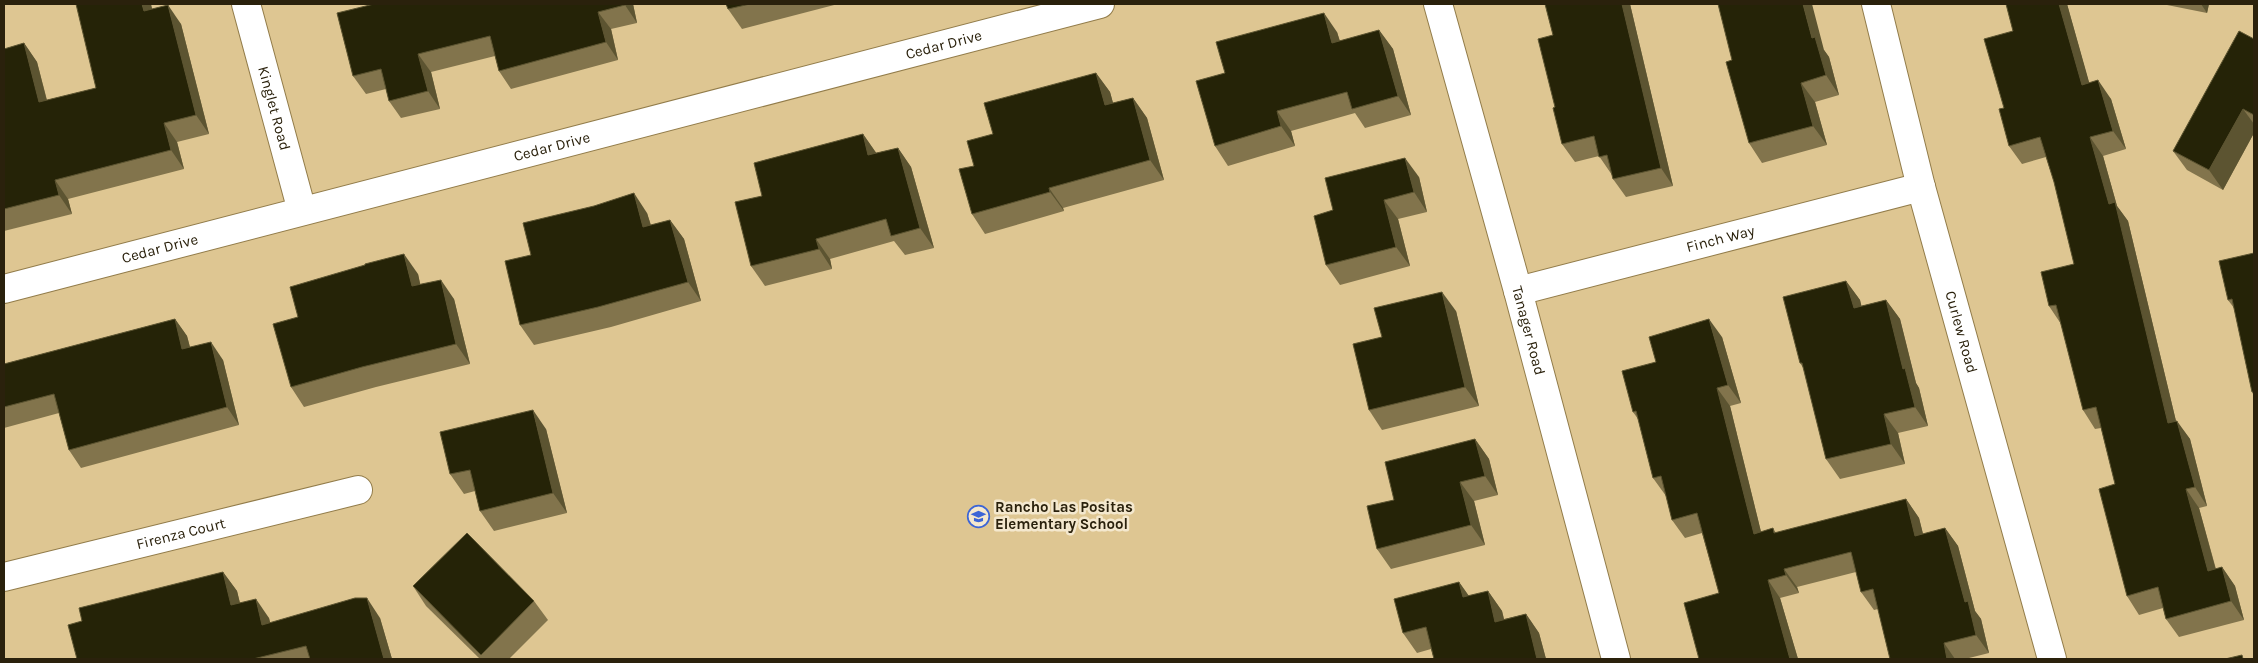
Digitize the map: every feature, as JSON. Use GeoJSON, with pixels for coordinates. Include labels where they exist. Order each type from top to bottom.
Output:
{"type":"FeatureCollection","features":[{"type":"Feature","properties":{"kind":"street","name":"Kinglet Road"},"geometry":{"type":"LineString","coordinates":[[246,4],[302,211]]}},
{"type":"Feature","properties":{"kind":"street","name":"Cedar Drive"},"geometry":{"type":"LineString","coordinates":[[4,289],[1100,4]]}},
{"type":"Feature","properties":{"kind":"street","name":"Tanager Road"},"geometry":{"type":"LineString","coordinates":[[1438,4],[1518,290],[1616,659]]}},
{"type":"Feature","properties":{"kind":"street","name":"Curlew Road"},"geometry":{"type":"LineString","coordinates":[[1876,4],[1921,187],[2052,659]]}},
{"type":"Feature","properties":{"kind":"street","name":"Finch Way"},"geometry":{"type":"LineString","coordinates":[[1518,290],[1921,187]]}},
{"type":"Feature","properties":{"kind":"street","name":"Firenza Court"},"geometry":{"type":"LineString","coordinates":[[4,578],[358,490]]}},
{"type":"Feature","properties":{"kind":"building"},"geometry":{"type":"Polygon","coordinates":[[[76,4],[142,4],[144,11],[168,5],[196,115],[164,123],[171,150],[55,180],[59,195],[4,209],[4,49],[24,43],[39,102],[96,88],[76,4]]]}},
{"type":"Feature","properties":{"kind":"building"},"geometry":{"type":"Polygon","coordinates":[[[374,4],[625,5],[598,12],[606,42],[499,71],[490,36],[418,54],[428,91],[389,101],[381,69],[353,76],[337,13],[374,4]]]}},
{"type":"Feature","properties":{"kind":"building"},"geometry":{"type":"Polygon","coordinates":[[[726,4],[750,4],[728,9],[726,4]]]}},
{"type":"Feature","properties":{"kind":"building"},"geometry":{"type":"Polygon","coordinates":[[[1545,4],[1622,4],[1661,168],[1613,179],[1607,155],[1599,157],[1594,136],[1562,144],[1538,39],[1553,35],[1545,4]]]}},
{"type":"Feature","properties":{"kind":"building"},"geometry":{"type":"Polygon","coordinates":[[[1718,4],[1803,4],[1812,38],[1815,37],[1826,75],[1801,83],[1813,126],[1749,143],[1726,62],[1732,60],[1718,4]]]}},
{"type":"Feature","properties":{"kind":"building"},"geometry":{"type":"Polygon","coordinates":[[[2006,4],[2059,4],[2082,85],[2098,80],[2113,131],[2090,137],[2109,204],[2115,202],[2168,423],[2177,421],[2195,487],[2186,489],[2208,571],[2222,567],[2231,601],[2166,619],[2158,587],[2127,596],[2099,489],[2115,484],[2096,407],[2083,410],[2056,305],[2049,306],[2041,272],[2074,264],[2054,182],[2040,137],[2009,146],[1999,109],[2004,108],[1984,39],[2013,31],[2006,4]]]}},
{"type":"Feature","properties":{"kind":"building"},"geometry":{"type":"Polygon","coordinates":[[[1324,13],[1332,43],[1379,30],[1398,96],[1352,109],[1347,92],[1277,111],[1281,126],[1215,146],[1196,81],[1225,73],[1216,42],[1324,13]]]}},
{"type":"Feature","properties":{"kind":"building"},"geometry":{"type":"Polygon","coordinates":[[[2239,31],[2254,39],[2254,115],[2243,109],[2209,170],[2173,151],[2239,31]]]}},
{"type":"Feature","properties":{"kind":"building"},"geometry":{"type":"Polygon","coordinates":[[[1096,73],[1105,105],[1133,98],[1150,160],[1049,188],[1050,192],[972,214],[959,169],[974,166],[967,141],[993,134],[984,103],[1096,73]]]}},
{"type":"Feature","properties":{"kind":"building"},"geometry":{"type":"Polygon","coordinates":[[[863,134],[868,155],[898,148],[920,228],[891,236],[886,219],[816,239],[819,249],[751,266],[735,202],[762,196],[754,163],[863,134]]]}},
{"type":"Feature","properties":{"kind":"building"},"geometry":{"type":"Polygon","coordinates":[[[1405,158],[1414,192],[1384,200],[1396,247],[1326,265],[1314,216],[1333,210],[1325,178],[1405,158]]]}},
{"type":"Feature","properties":{"kind":"building"},"geometry":{"type":"Polygon","coordinates":[[[634,193],[643,227],[670,220],[688,282],[598,307],[520,325],[505,261],[531,255],[523,223],[594,206],[634,193]]]}},
{"type":"Feature","properties":{"kind":"building"},"geometry":{"type":"Polygon","coordinates":[[[2254,253],[2254,392],[2252,392],[2232,299],[2228,300],[2219,261],[2254,253]]]}},
{"type":"Feature","properties":{"kind":"building"},"geometry":{"type":"Polygon","coordinates":[[[404,254],[412,286],[441,280],[456,344],[291,387],[273,324],[298,317],[290,287],[404,254]]]}},
{"type":"Feature","properties":{"kind":"building"},"geometry":{"type":"Polygon","coordinates":[[[1846,281],[1854,308],[1886,300],[1903,369],[1905,368],[1915,407],[1884,414],[1891,444],[1826,459],[1783,297],[1846,281]]]}},
{"type":"Feature","properties":{"kind":"building"},"geometry":{"type":"Polygon","coordinates":[[[1442,292],[1465,387],[1369,410],[1353,344],[1382,337],[1374,308],[1442,292]]]}},
{"type":"Feature","properties":{"kind":"building"},"geometry":{"type":"Polygon","coordinates":[[[175,319],[182,349],[211,342],[227,407],[69,450],[54,394],[4,407],[4,364],[175,319]]]}},
{"type":"Feature","properties":{"kind":"building"},"geometry":{"type":"Polygon","coordinates":[[[1709,319],[1728,385],[1717,388],[1754,534],[1773,528],[1774,533],[1906,499],[1915,536],[1945,528],[1965,602],[1968,601],[1976,635],[1944,643],[1947,659],[1890,659],[1873,589],[1861,592],[1851,552],[1784,569],[1786,575],[1768,580],[1790,659],[1699,659],[1684,603],[1719,593],[1697,513],[1672,520],[1661,476],[1653,478],[1636,411],[1633,412],[1622,371],[1656,362],[1649,337],[1709,319]]]}},
{"type":"Feature","properties":{"kind":"building"},"geometry":{"type":"Polygon","coordinates":[[[533,410],[553,493],[480,511],[470,470],[450,474],[440,432],[533,410]]]}},
{"type":"Feature","properties":{"kind":"building"},"geometry":{"type":"Polygon","coordinates":[[[1475,439],[1485,476],[1460,482],[1471,525],[1377,549],[1367,506],[1394,500],[1385,462],[1475,439]]]}},
{"type":"Feature","properties":{"kind":"building"},"geometry":{"type":"Polygon","coordinates":[[[467,533],[534,601],[481,655],[413,586],[467,533]]]}},
{"type":"Feature","properties":{"kind":"building"},"geometry":{"type":"Polygon","coordinates":[[[223,572],[231,605],[256,599],[262,625],[355,598],[367,598],[384,659],[310,659],[306,646],[253,659],[77,659],[68,625],[82,621],[79,608],[223,572]]]}},
{"type":"Feature","properties":{"kind":"building"},"geometry":{"type":"Polygon","coordinates":[[[1459,582],[1463,597],[1488,591],[1495,622],[1526,614],[1537,659],[1434,659],[1426,627],[1403,633],[1394,599],[1459,582]]]}},
{"type":"Feature","properties":{"kind":"building"},"geometry":{"type":"Polygon","coordinates":[[[2242,655],[2243,659],[2225,659],[2242,655]]]}},
{"type":"Feature","properties":{"kind":"place","name":"Rancho Las Positas Elementary School"},"geometry":{"type":"Point","coordinates":[979,516]}}]}
